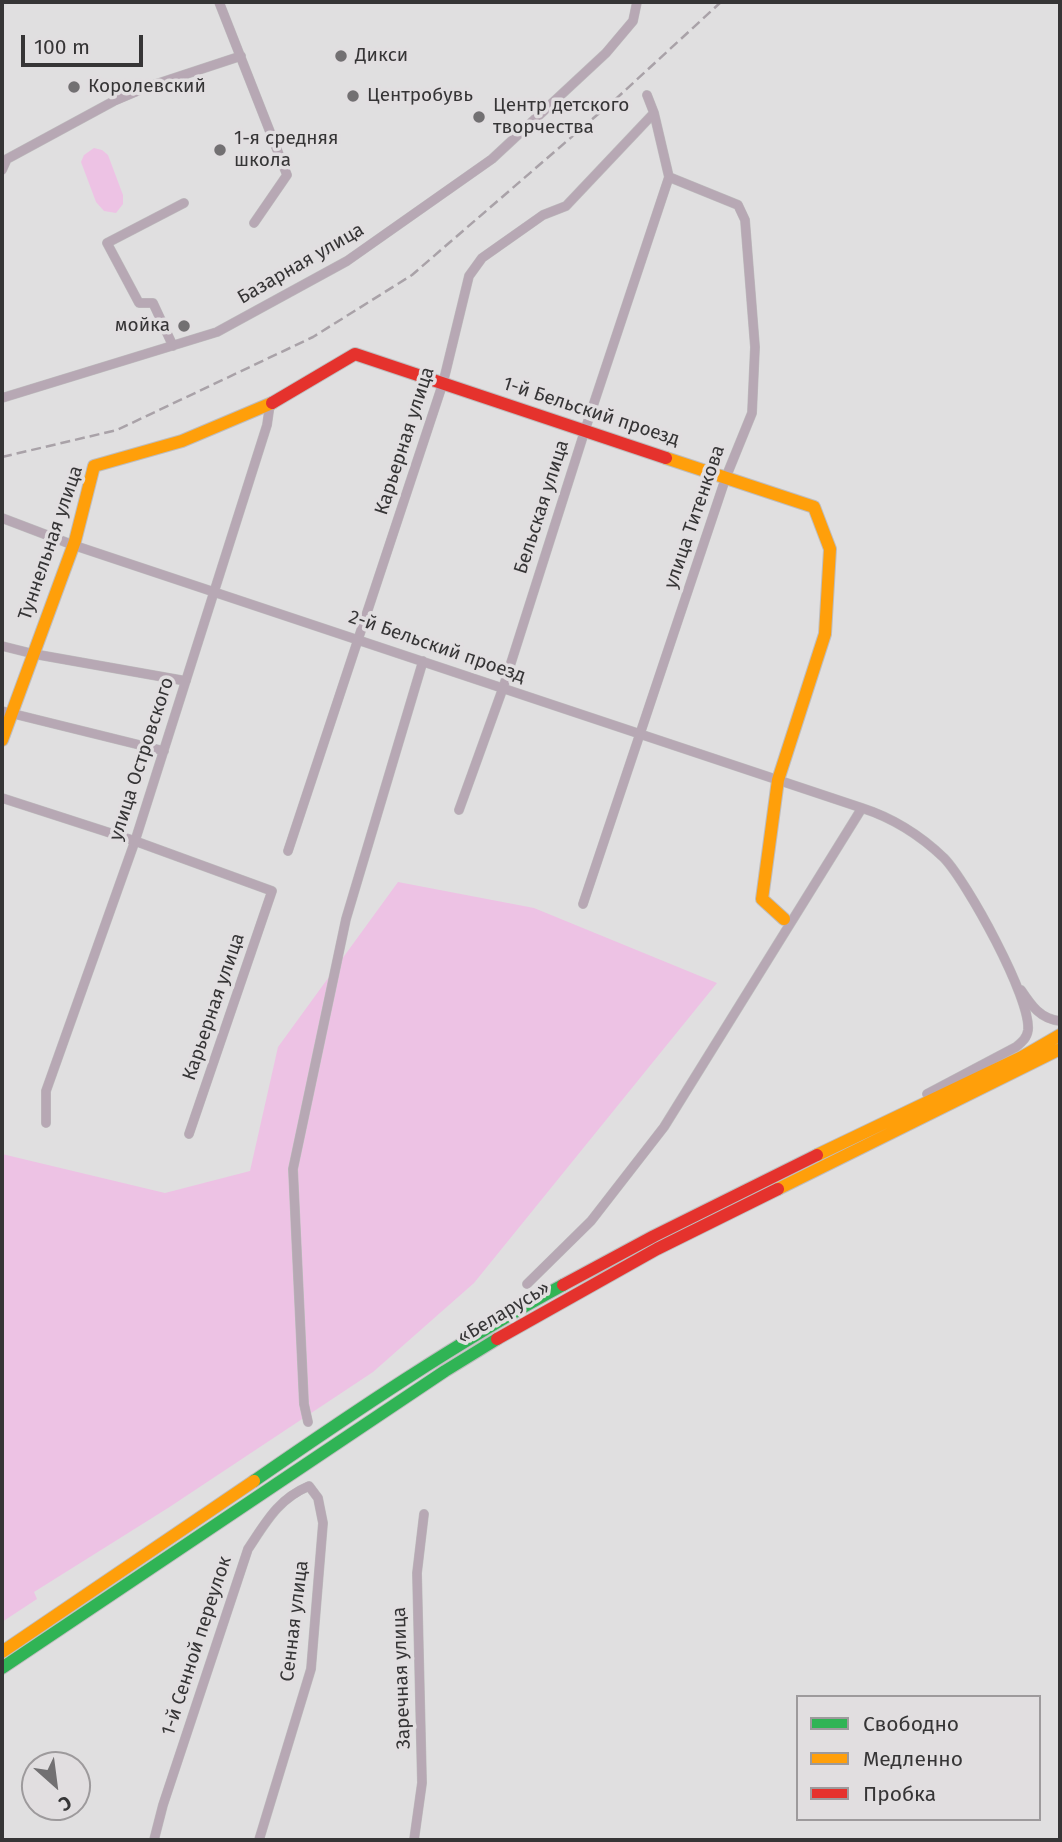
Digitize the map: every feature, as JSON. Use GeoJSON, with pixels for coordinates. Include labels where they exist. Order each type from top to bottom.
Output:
{"type":"FeatureCollection","features":[{"type":"Feature","properties":{"kind":"main road","name":"1-й Бельский проезд"},"geometry":{"type":"LineString","coordinates":[[355,354],[814,506],[830,549],[825,634],[778,780]]}},
{"type":"Feature","properties":{"kind":"main road","name":"Туннельная улица"},"geometry":{"type":"LineString","coordinates":[[2,740],[7,713],[34,654],[73,545],[94,466],[182,441],[270,404],[355,354]]}},
{"type":"Feature","properties":{"kind":"main road"},"geometry":{"type":"LineString","coordinates":[[778,780],[762,899],[784,919]]}},
{"type":"Feature","properties":{"kind":"main road","name":"«Беларусь»"},"geometry":{"type":"LineString","coordinates":[[2,1652],[324,1433],[515,1311],[653,1236],[1022,1057],[1060,1035]]}},
{"type":"Feature","properties":{"kind":"main road","name":"«Беларусь»"},"geometry":{"type":"LineString","coordinates":[[2,1668],[424,1385],[535,1316],[657,1249],[1060,1049]]}},
{"type":"Feature","properties":{"kind":"street"},"geometry":{"type":"LineString","coordinates":[[219,2],[287,175],[254,223]]}},
{"type":"Feature","properties":{"kind":"street","name":"Базарная улица"},"geometry":{"type":"LineString","coordinates":[[2,398],[217,332],[347,261],[492,159],[606,54],[633,21],[637,2]]}},
{"type":"Feature","properties":{"kind":"street"},"geometry":{"type":"LineString","coordinates":[[2,170],[7,159],[114,101],[147,87],[241,56]]}},
{"type":"Feature","properties":{"kind":"street"},"geometry":{"type":"LineString","coordinates":[[647,95],[669,177]]}},
{"type":"Feature","properties":{"kind":"street","name":"Карьерная улица"},"geometry":{"type":"LineString","coordinates":[[288,851],[443,383],[469,276],[482,258],[543,215],[566,206],[654,113]]}},
{"type":"Feature","properties":{"kind":"street","name":"Бельская улица"},"geometry":{"type":"LineString","coordinates":[[459,810],[503,688],[584,430],[669,177]]}},
{"type":"Feature","properties":{"kind":"street","name":"улица Титенкова"},"geometry":{"type":"LineString","coordinates":[[583,904],[726,477],[752,413],[755,347],[745,220],[738,205],[669,177]]}},
{"type":"Feature","properties":{"kind":"street"},"geometry":{"type":"LineString","coordinates":[[173,346],[153,303],[139,303],[107,243],[184,203]]}},
{"type":"Feature","properties":{"kind":"street","name":"улица Островского"},"geometry":{"type":"LineString","coordinates":[[46,1123],[46,1091],[135,841],[267,425],[270,404]]}},
{"type":"Feature","properties":{"kind":"street","name":"2-й Бельский проезд"},"geometry":{"type":"LineString","coordinates":[[2,518],[73,545],[887,816],[911,831],[954,869],[972,896],[1011,973]]}},
{"type":"Feature","properties":{"kind":"street"},"geometry":{"type":"LineString","coordinates":[[2,646],[186,681]]}},
{"type":"Feature","properties":{"kind":"street"},"geometry":{"type":"LineString","coordinates":[[308,1422],[304,1404],[293,1169],[346,919],[423,661]]}},
{"type":"Feature","properties":{"kind":"street"},"geometry":{"type":"LineString","coordinates":[[7,713],[163,751]]}},
{"type":"Feature","properties":{"kind":"street"},"geometry":{"type":"LineString","coordinates":[[2,798],[135,841]]}},
{"type":"Feature","properties":{"kind":"street"},"geometry":{"type":"LineString","coordinates":[[527,1284],[591,1221],[664,1127],[862,808]]}},
{"type":"Feature","properties":{"kind":"street","name":"Карьерная улица"},"geometry":{"type":"LineString","coordinates":[[135,841],[272,891],[189,1134]]}},
{"type":"Feature","properties":{"kind":"street"},"geometry":{"type":"LineString","coordinates":[[1011,973],[1039,1013],[1060,1021]]}},
{"type":"Feature","properties":{"kind":"street"},"geometry":{"type":"LineString","coordinates":[[828,1149],[1022,1042],[1028,1033],[1027,1021],[1011,973]]}},
{"type":"Feature","properties":{"kind":"street","name":"1-й Сенной переулок"},"geometry":{"type":"LineString","coordinates":[[155,1840],[163,1805],[248,1549],[271,1514],[291,1494],[309,1486]]}},
{"type":"Feature","properties":{"kind":"street","name":"Сенная улица"},"geometry":{"type":"LineString","coordinates":[[259,1840],[311,1669],[323,1524],[318,1498],[309,1486]]}},
{"type":"Feature","properties":{"kind":"street","name":"Заречная улица"},"geometry":{"type":"LineString","coordinates":[[414,1840],[422,1783],[417,1573],[424,1514]]}},
{"type":"Feature","properties":{"kind":"shaded area"},"geometry":{"type":"Polygon","coordinates":[[[94,148],[108,155],[123,195],[123,204],[116,213],[104,211],[96,202],[81,162],[84,155],[94,148]]]}},
{"type":"Feature","properties":{"kind":"shaded area"},"geometry":{"type":"Polygon","coordinates":[[[398,882],[534,908],[717,983],[474,1283],[373,1372],[168,1508],[34,1592],[37,1599],[2,1622],[2,1154],[165,1193],[250,1171],[278,1047],[398,882]]]}},
{"type":"Feature","properties":{"kind":"railway"},"geometry":{"type":"LineString","coordinates":[[2,457],[117,430],[313,337],[412,275],[619,96],[721,2]]}},
{"type":"Feature","properties":{"kind":"traffic: fast"},"geometry":{"type":"LineString","coordinates":[[254,1481],[445,1354],[563,1285]]}},
{"type":"Feature","properties":{"kind":"traffic: fast"},"geometry":{"type":"LineString","coordinates":[[2,1668],[445,1371],[497,1339]]}},
{"type":"Feature","properties":{"kind":"traffic: slow"},"geometry":{"type":"LineString","coordinates":[[2,740],[75,541],[94,466],[182,441],[272,403]]}},
{"type":"Feature","properties":{"kind":"traffic: slow"},"geometry":{"type":"LineString","coordinates":[[666,458],[814,507],[830,549],[825,634],[778,780],[762,899],[784,919]]}},
{"type":"Feature","properties":{"kind":"traffic: slow"},"geometry":{"type":"LineString","coordinates":[[817,1155],[1022,1057],[1060,1035]]}},
{"type":"Feature","properties":{"kind":"traffic: slow"},"geometry":{"type":"LineString","coordinates":[[778,1189],[1060,1049]]}},
{"type":"Feature","properties":{"kind":"traffic: slow"},"geometry":{"type":"LineString","coordinates":[[2,1652],[254,1481]]}},
{"type":"Feature","properties":{"kind":"traffic: jam"},"geometry":{"type":"LineString","coordinates":[[272,403],[355,354],[666,458]]}},
{"type":"Feature","properties":{"kind":"traffic: jam"},"geometry":{"type":"LineString","coordinates":[[563,1285],[654,1236],[817,1155]]}},
{"type":"Feature","properties":{"kind":"traffic: jam"},"geometry":{"type":"LineString","coordinates":[[497,1339],[657,1249],[778,1189]]}},
{"type":"Feature","properties":{"kind":"place","name":"Дикси"},"geometry":{"type":"Point","coordinates":[341,56]}},
{"type":"Feature","properties":{"kind":"place","name":"Королевский"},"geometry":{"type":"Point","coordinates":[74,87]}},
{"type":"Feature","properties":{"kind":"place","name":"Центробувь"},"geometry":{"type":"Point","coordinates":[353,96]}},
{"type":"Feature","properties":{"kind":"place","name":"Центр детского творчества"},"geometry":{"type":"Point","coordinates":[479,117]}},
{"type":"Feature","properties":{"kind":"place","name":"1-я средняя школа"},"geometry":{"type":"Point","coordinates":[220,150]}},
{"type":"Feature","properties":{"kind":"place","name":"мойка"},"geometry":{"type":"Point","coordinates":[184,326]}}]}
